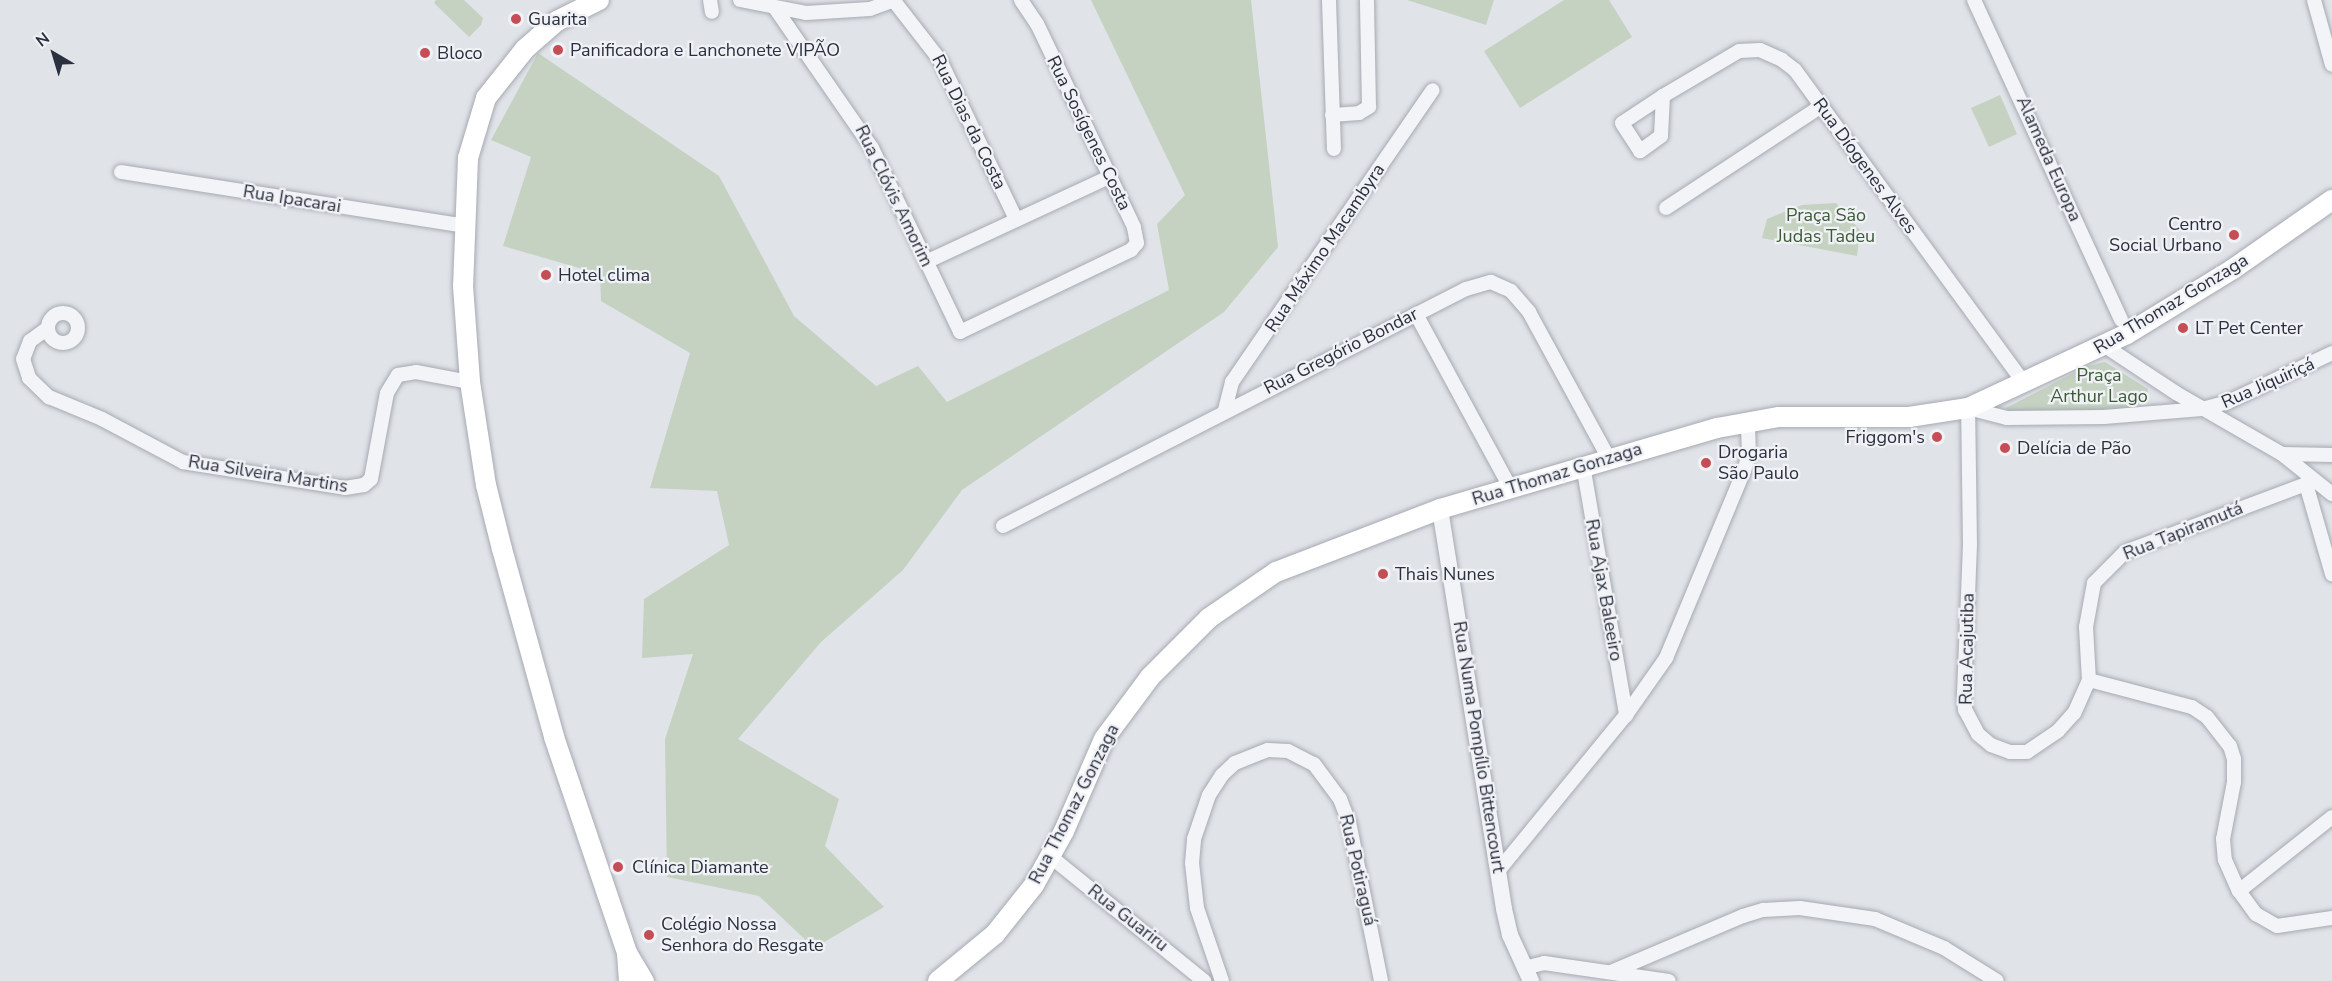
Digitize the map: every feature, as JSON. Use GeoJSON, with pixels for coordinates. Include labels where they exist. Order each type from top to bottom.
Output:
{"type":"FeatureCollection","features":[{"type":"Feature","properties":{"kind":"main road"},"geometry":{"type":"LineString","coordinates":[[599,0],[557,21],[525,49],[486,98],[468,158],[464,226],[470,382],[486,485],[554,736],[627,953],[644,981]]}},
{"type":"Feature","properties":{"kind":"main road","name":"Rua Thomaz Gonzaga"},"geometry":{"type":"LineString","coordinates":[[941,980],[1013,914],[1051,857],[1104,739],[1124,709],[1177,647],[1209,618],[1276,572],[1440,509],[1608,457],[1748,422],[1806,416],[1909,417],[1968,408],[2105,346],[2233,269],[2332,200]]}},
{"type":"Feature","properties":{"kind":"main road"},"geometry":{"type":"LineString","coordinates":[[627,953],[629,981]]}},
{"type":"Feature","properties":{"kind":"street"},"geometry":{"type":"LineString","coordinates":[[740,0],[776,8],[838,11],[895,1]]}},
{"type":"Feature","properties":{"kind":"street","name":"Rua Sosígenes Costa"},"geometry":{"type":"LineString","coordinates":[[960,332],[1131,250],[1138,238],[1037,24],[1021,0]]}},
{"type":"Feature","properties":{"kind":"street"},"geometry":{"type":"LineString","coordinates":[[1329,0],[1334,149]]}},
{"type":"Feature","properties":{"kind":"street"},"geometry":{"type":"LineString","coordinates":[[1332,115],[1359,113],[1369,107],[1367,0]]}},
{"type":"Feature","properties":{"kind":"street","name":"Alameda Europa"},"geometry":{"type":"LineString","coordinates":[[1974,0],[2121,320]]}},
{"type":"Feature","properties":{"kind":"street"},"geometry":{"type":"LineString","coordinates":[[2314,0],[2332,65]]}},
{"type":"Feature","properties":{"kind":"street","name":"Rua Dias da Costa"},"geometry":{"type":"LineString","coordinates":[[895,1],[940,60],[1016,219]]}},
{"type":"Feature","properties":{"kind":"street","name":"Rua Clóvis Amorim"},"geometry":{"type":"LineString","coordinates":[[776,8],[858,122],[960,332]]}},
{"type":"Feature","properties":{"kind":"street","name":"Rua Díogenes Alves"},"geometry":{"type":"LineString","coordinates":[[1663,96],[1727,55],[1750,48],[1782,60],[1795,70],[2025,384]]}},
{"type":"Feature","properties":{"kind":"street","name":"Rua Máximo Macambyra"},"geometry":{"type":"LineString","coordinates":[[1225,410],[1232,382],[1433,90]]}},
{"type":"Feature","properties":{"kind":"street"},"geometry":{"type":"LineString","coordinates":[[1666,208],[1821,106]]}},
{"type":"Feature","properties":{"kind":"street","name":"Rua Ipacarai"},"geometry":{"type":"LineString","coordinates":[[121,172],[464,226]]}},
{"type":"Feature","properties":{"kind":"street"},"geometry":{"type":"LineString","coordinates":[[926,262],[1109,177]]}},
{"type":"Feature","properties":{"kind":"street","name":"Rua Gregório Bondar"},"geometry":{"type":"LineString","coordinates":[[1003,526],[1225,410],[1480,284],[1502,284],[1529,312],[1608,457]]}},
{"type":"Feature","properties":{"kind":"street"},"geometry":{"type":"LineString","coordinates":[[1416,314],[1510,487]]}},
{"type":"Feature","properties":{"kind":"street","name":"Rua Silveira Martins"},"geometry":{"type":"LineString","coordinates":[[48,328],[30,341],[23,358],[29,378],[49,397],[102,418],[183,462],[345,488],[364,485],[371,478],[387,393],[398,375],[416,372],[470,382]]}},
{"type":"Feature","properties":{"kind":"street"},"geometry":{"type":"LineString","coordinates":[[2105,346],[2202,409],[2282,454],[2308,481],[2332,494]]}},
{"type":"Feature","properties":{"kind":"street","name":"Rua Jiquiriçá"},"geometry":{"type":"LineString","coordinates":[[2202,409],[2228,402],[2332,353]]}},
{"type":"Feature","properties":{"kind":"street"},"geometry":{"type":"LineString","coordinates":[[1968,408],[2007,418],[2104,417],[2202,409]]}},
{"type":"Feature","properties":{"kind":"street","name":"Rua Acajutiba"},"geometry":{"type":"LineString","coordinates":[[1968,408],[1970,545],[1964,694],[1970,723],[1991,745],[2010,752],[2027,752],[2058,731],[2074,713],[2089,680]]}},
{"type":"Feature","properties":{"kind":"street"},"geometry":{"type":"LineString","coordinates":[[1499,870],[1650,684],[1679,630],[1744,471],[1749,455],[1748,422]]}},
{"type":"Feature","properties":{"kind":"street"},"geometry":{"type":"LineString","coordinates":[[2282,454],[2332,455]]}},
{"type":"Feature","properties":{"kind":"street","name":"Rua Ajax Baleeiro"},"geometry":{"type":"LineString","coordinates":[[1583,465],[1626,715]]}},
{"type":"Feature","properties":{"kind":"street"},"geometry":{"type":"LineString","coordinates":[[2308,481],[2332,574]]}},
{"type":"Feature","properties":{"kind":"street","name":"Rua Tapiramutá"},"geometry":{"type":"LineString","coordinates":[[2089,680],[2088,604],[2094,583],[2106,568],[2125,552],[2308,481]]}},
{"type":"Feature","properties":{"kind":"street","name":"Rua Numa Pompílio Bittencourt"},"geometry":{"type":"LineString","coordinates":[[1440,509],[1510,935],[1528,975]]}},
{"type":"Feature","properties":{"kind":"street"},"geometry":{"type":"LineString","coordinates":[[2089,680],[2192,707],[2208,717],[2230,746],[2234,782],[2223,839],[2225,860],[2239,891],[2256,914],[2277,926],[2332,918]]}},
{"type":"Feature","properties":{"kind":"street","name":"Rua Potiraguá"},"geometry":{"type":"LineString","coordinates":[[1222,981],[1197,908],[1192,863],[1194,839],[1209,795],[1222,775],[1235,763],[1268,750],[1288,751],[1314,764],[1340,799],[1349,822],[1382,981]]}},
{"type":"Feature","properties":{"kind":"street"},"geometry":{"type":"LineString","coordinates":[[2239,891],[2332,817]]}},
{"type":"Feature","properties":{"kind":"street","name":"Rua Guariru"},"geometry":{"type":"LineString","coordinates":[[1051,857],[1204,981]]}},
{"type":"Feature","properties":{"kind":"street"},"geometry":{"type":"LineString","coordinates":[[1611,972],[1743,915],[1763,910],[1800,908],[1840,912],[1884,923],[1944,948],[1997,981]]}},
{"type":"Feature","properties":{"kind":"street"},"geometry":{"type":"LineString","coordinates":[[1528,975],[1544,963],[1669,981]]}},
{"type":"Feature","properties":{"kind":"green space"},"geometry":{"type":"Polygon","coordinates":[[[436,0],[464,0],[483,18],[481,25],[469,37],[434,3],[436,0]]]}},
{"type":"Feature","properties":{"kind":"green space"},"geometry":{"type":"Polygon","coordinates":[[[1091,0],[1251,0],[1278,247],[1224,312],[962,490],[903,570],[821,642],[738,739],[839,799],[825,846],[884,907],[814,948],[759,896],[667,877],[665,739],[693,654],[642,658],[644,599],[729,545],[717,491],[650,488],[690,353],[601,301],[600,274],[503,246],[531,157],[491,140],[538,53],[719,176],[794,316],[876,386],[918,366],[947,402],[1169,290],[1157,224],[1185,195],[1091,0]]]}},
{"type":"Feature","properties":{"kind":"green space"},"geometry":{"type":"Polygon","coordinates":[[[1407,0],[1494,0],[1486,25],[1407,0]]]}},
{"type":"Feature","properties":{"kind":"green space"},"geometry":{"type":"Polygon","coordinates":[[[1564,0],[1609,0],[1632,37],[1520,108],[1484,51],[1564,0]]]}},
{"type":"Feature","properties":{"kind":"green space"},"geometry":{"type":"Polygon","coordinates":[[[2000,95],[2017,134],[1989,147],[1971,108],[2000,95]]]}},
{"type":"Feature","properties":{"kind":"green space","name":"Praça São Judas Tadeu"},"geometry":{"type":"Polygon","coordinates":[[[1836,203],[1860,230],[1857,256],[1762,238],[1767,219],[1802,205],[1836,203]]]}},
{"type":"Feature","properties":{"kind":"green space","name":"Praça Arthur Lago"},"geometry":{"type":"Polygon","coordinates":[[[2105,362],[2148,389],[2146,401],[2128,409],[2010,412],[2006,408],[2087,366],[2105,362]]]}},
{"type":"Feature","properties":{"kind":"place","name":"Guarita"},"geometry":{"type":"Point","coordinates":[516,19]}},
{"type":"Feature","properties":{"kind":"place","name":"Panificadora e Lanchonete VIPÃO"},"geometry":{"type":"Point","coordinates":[558,50]}},
{"type":"Feature","properties":{"kind":"place","name":"Bloco"},"geometry":{"type":"Point","coordinates":[425,53]}},
{"type":"Feature","properties":{"kind":"place","name":"Centro Social Urbano"},"geometry":{"type":"Point","coordinates":[2234,235]}},
{"type":"Feature","properties":{"kind":"place","name":"Hotel clima"},"geometry":{"type":"Point","coordinates":[546,275]}},
{"type":"Feature","properties":{"kind":"place","name":"LT Pet Center"},"geometry":{"type":"Point","coordinates":[2183,328]}},
{"type":"Feature","properties":{"kind":"place","name":"Friggom's"},"geometry":{"type":"Point","coordinates":[1937,437]}},
{"type":"Feature","properties":{"kind":"place","name":"Delícia de Pão"},"geometry":{"type":"Point","coordinates":[2005,448]}},
{"type":"Feature","properties":{"kind":"place","name":"Drogaria São Paulo"},"geometry":{"type":"Point","coordinates":[1706,463]}},
{"type":"Feature","properties":{"kind":"place","name":"Thais Nunes"},"geometry":{"type":"Point","coordinates":[1383,574]}},
{"type":"Feature","properties":{"kind":"place","name":"Clínica Diamante"},"geometry":{"type":"Point","coordinates":[618,867]}},
{"type":"Feature","properties":{"kind":"place","name":"Colégio Nossa Senhora do Resgate"},"geometry":{"type":"Point","coordinates":[649,935]}}]}
